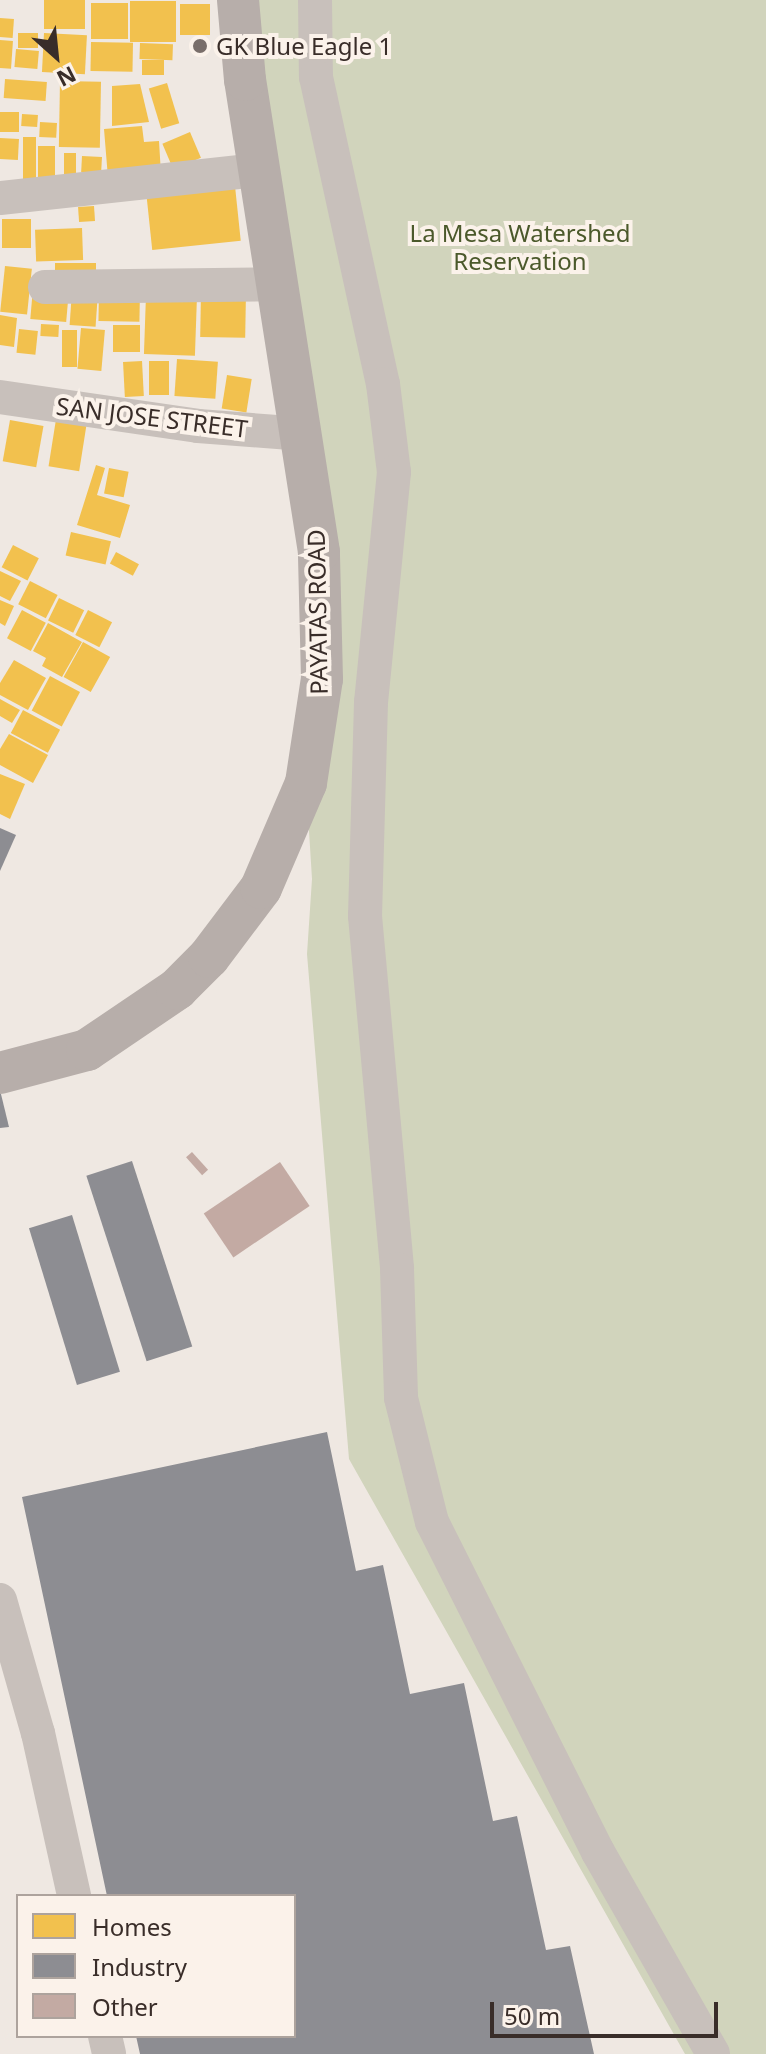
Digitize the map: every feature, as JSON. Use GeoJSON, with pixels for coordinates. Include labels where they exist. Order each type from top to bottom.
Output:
{"type":"FeatureCollection","features":[{"type":"Feature","properties":{"kind":"main road","name":"PAYATAS ROAD"},"geometry":{"type":"LineString","coordinates":[[0,1073],[87,1050],[144,1016],[209,957],[253,900],[281,852],[306,783],[322,679],[319,552],[304,434],[258,170],[238,0]]}},
{"type":"Feature","properties":{"kind":"street"},"geometry":{"type":"LineString","coordinates":[[315,0],[316,77],[383,384],[394,472],[371,702],[365,916],[397,1269],[401,1398],[432,1522],[598,1852],[713,2054]]}},
{"type":"Feature","properties":{"kind":"street"},"geometry":{"type":"LineString","coordinates":[[0,198],[258,170]]}},
{"type":"Feature","properties":{"kind":"street"},"geometry":{"type":"LineString","coordinates":[[45,287],[278,284]]}},
{"type":"Feature","properties":{"kind":"street","name":"SAN JOSE STREET"},"geometry":{"type":"LineString","coordinates":[[0,397],[198,426],[304,434]]}},
{"type":"Feature","properties":{"kind":"street"},"geometry":{"type":"LineString","coordinates":[[0,1600],[38,1733],[74,1894]]}},
{"type":"Feature","properties":{"kind":"green space","name":"La Mesa Watershed Reservation"},"geometry":{"type":"Polygon","coordinates":[[[238,0],[766,0],[766,2054],[685,2054],[349,1459],[307,954],[312,879],[306,783],[323,639],[238,0]]]}},
{"type":"Feature","properties":{"kind":"building: Homes"},"geometry":{"type":"Polygon","coordinates":[[[44,0],[85,0],[85,29],[44,29],[44,0]]]}},
{"type":"Feature","properties":{"kind":"building: Homes"},"geometry":{"type":"Polygon","coordinates":[[[130,1],[176,1],[176,42],[130,42],[130,1]]]}},
{"type":"Feature","properties":{"kind":"building: Homes"},"geometry":{"type":"Polygon","coordinates":[[[91,3],[128,3],[128,39],[91,39],[91,3]]]}},
{"type":"Feature","properties":{"kind":"building: Homes"},"geometry":{"type":"Polygon","coordinates":[[[180,4],[210,4],[210,35],[180,35],[180,4]]]}},
{"type":"Feature","properties":{"kind":"building: Homes"},"geometry":{"type":"Polygon","coordinates":[[[0,18],[14,19],[13,38],[0,37],[0,18]]]}},
{"type":"Feature","properties":{"kind":"building: Homes"},"geometry":{"type":"Polygon","coordinates":[[[18,33],[38,33],[38,48],[18,48],[18,33]]]}},
{"type":"Feature","properties":{"kind":"building: Homes"},"geometry":{"type":"Polygon","coordinates":[[[44,33],[87,35],[85,74],[42,72],[44,33]]]}},
{"type":"Feature","properties":{"kind":"building: Homes"},"geometry":{"type":"Polygon","coordinates":[[[0,40],[13,41],[11,69],[0,68],[0,40]]]}},
{"type":"Feature","properties":{"kind":"building: Homes"},"geometry":{"type":"Polygon","coordinates":[[[91,42],[133,43],[132,72],[90,71],[91,42]]]}},
{"type":"Feature","properties":{"kind":"building: Homes"},"geometry":{"type":"Polygon","coordinates":[[[140,43],[173,44],[172,60],[139,59],[140,43]]]}},
{"type":"Feature","properties":{"kind":"building: Homes"},"geometry":{"type":"Polygon","coordinates":[[[16,49],[39,51],[37,69],[14,67],[16,49]]]}},
{"type":"Feature","properties":{"kind":"building: Homes"},"geometry":{"type":"Polygon","coordinates":[[[142,60],[164,60],[164,75],[142,75],[142,60]]]}},
{"type":"Feature","properties":{"kind":"building: Homes"},"geometry":{"type":"Polygon","coordinates":[[[5,79],[47,82],[46,101],[4,98],[5,79]]]}},
{"type":"Feature","properties":{"kind":"building: Homes"},"geometry":{"type":"Polygon","coordinates":[[[60,81],[101,82],[100,148],[59,147],[60,81]]]}},
{"type":"Feature","properties":{"kind":"building: Homes"},"geometry":{"type":"Polygon","coordinates":[[[167,83],[179,123],[161,129],[149,89],[167,83]]]}},
{"type":"Feature","properties":{"kind":"building: Homes"},"geometry":{"type":"Polygon","coordinates":[[[140,84],[149,122],[112,126],[112,86],[140,84]]]}},
{"type":"Feature","properties":{"kind":"building: Homes"},"geometry":{"type":"Polygon","coordinates":[[[0,112],[19,112],[19,132],[0,132],[0,112]]]}},
{"type":"Feature","properties":{"kind":"building: Homes"},"geometry":{"type":"Polygon","coordinates":[[[22,114],[38,115],[37,127],[21,126],[22,114]]]}},
{"type":"Feature","properties":{"kind":"building: Homes"},"geometry":{"type":"Polygon","coordinates":[[[40,122],[57,123],[56,138],[39,137],[40,122]]]}},
{"type":"Feature","properties":{"kind":"building: Homes"},"geometry":{"type":"Polygon","coordinates":[[[142,126],[144,142],[159,141],[161,174],[108,178],[104,129],[142,126]]]}},
{"type":"Feature","properties":{"kind":"building: Homes"},"geometry":{"type":"Polygon","coordinates":[[[190,132],[201,158],[173,169],[162,144],[190,132]]]}},
{"type":"Feature","properties":{"kind":"building: Homes"},"geometry":{"type":"Polygon","coordinates":[[[23,137],[36,137],[36,182],[23,182],[23,137]]]}},
{"type":"Feature","properties":{"kind":"building: Homes"},"geometry":{"type":"Polygon","coordinates":[[[0,138],[19,139],[18,160],[0,159],[0,138]]]}},
{"type":"Feature","properties":{"kind":"building: Homes"},"geometry":{"type":"Polygon","coordinates":[[[38,146],[55,146],[55,180],[38,180],[38,146]]]}},
{"type":"Feature","properties":{"kind":"building: Homes"},"geometry":{"type":"Polygon","coordinates":[[[64,153],[76,153],[76,180],[64,180],[64,153]]]}},
{"type":"Feature","properties":{"kind":"building: Homes"},"geometry":{"type":"Polygon","coordinates":[[[82,156],[102,157],[101,173],[81,172],[82,156]]]}},
{"type":"Feature","properties":{"kind":"building: Homes"},"geometry":{"type":"Polygon","coordinates":[[[235,186],[241,241],[152,250],[146,195],[235,186]]]}},
{"type":"Feature","properties":{"kind":"building: Homes"},"geometry":{"type":"Polygon","coordinates":[[[94,206],[95,221],[79,222],[78,207],[94,206]]]}},
{"type":"Feature","properties":{"kind":"building: Homes"},"geometry":{"type":"Polygon","coordinates":[[[2,219],[31,219],[31,248],[2,248],[2,219]]]}},
{"type":"Feature","properties":{"kind":"building: Homes"},"geometry":{"type":"Polygon","coordinates":[[[82,228],[83,260],[36,262],[35,230],[82,228]]]}},
{"type":"Feature","properties":{"kind":"building: Homes"},"geometry":{"type":"Polygon","coordinates":[[[55,263],[96,263],[96,282],[55,282],[55,263]]]}},
{"type":"Feature","properties":{"kind":"building: Homes"},"geometry":{"type":"Polygon","coordinates":[[[5,266],[32,269],[27,315],[0,312],[5,266]]]}},
{"type":"Feature","properties":{"kind":"building: Homes"},"geometry":{"type":"Polygon","coordinates":[[[33,288],[69,291],[66,322],[30,319],[33,288]]]}},
{"type":"Feature","properties":{"kind":"building: Homes"},"geometry":{"type":"Polygon","coordinates":[[[99,289],[140,290],[139,322],[98,321],[99,289]]]}},
{"type":"Feature","properties":{"kind":"building: Homes"},"geometry":{"type":"Polygon","coordinates":[[[72,291],[98,293],[96,327],[70,325],[72,291]]]}},
{"type":"Feature","properties":{"kind":"building: Homes"},"geometry":{"type":"Polygon","coordinates":[[[201,291],[246,292],[245,338],[200,337],[201,291]]]}},
{"type":"Feature","properties":{"kind":"building: Homes"},"geometry":{"type":"Polygon","coordinates":[[[146,295],[197,297],[195,356],[144,354],[146,295]]]}},
{"type":"Feature","properties":{"kind":"building: Homes"},"geometry":{"type":"Polygon","coordinates":[[[0,315],[17,318],[14,347],[0,345],[0,315]]]}},
{"type":"Feature","properties":{"kind":"building: Homes"},"geometry":{"type":"Polygon","coordinates":[[[41,324],[59,325],[58,337],[40,336],[41,324]]]}},
{"type":"Feature","properties":{"kind":"building: Homes"},"geometry":{"type":"Polygon","coordinates":[[[113,325],[140,325],[140,352],[113,352],[113,325]]]}},
{"type":"Feature","properties":{"kind":"building: Homes"},"geometry":{"type":"Polygon","coordinates":[[[81,328],[105,330],[101,371],[77,369],[81,328]]]}},
{"type":"Feature","properties":{"kind":"building: Homes"},"geometry":{"type":"Polygon","coordinates":[[[19,329],[38,331],[35,355],[16,353],[19,329]]]}},
{"type":"Feature","properties":{"kind":"building: Homes"},"geometry":{"type":"Polygon","coordinates":[[[62,330],[77,330],[77,367],[62,367],[62,330]]]}},
{"type":"Feature","properties":{"kind":"building: Homes"},"geometry":{"type":"Polygon","coordinates":[[[177,359],[218,362],[215,399],[174,396],[177,359]]]}},
{"type":"Feature","properties":{"kind":"building: Homes"},"geometry":{"type":"Polygon","coordinates":[[[142,361],[144,396],[125,397],[123,362],[142,361]]]}},
{"type":"Feature","properties":{"kind":"building: Homes"},"geometry":{"type":"Polygon","coordinates":[[[149,361],[169,361],[169,395],[149,395],[149,361]]]}},
{"type":"Feature","properties":{"kind":"building: Homes"},"geometry":{"type":"Polygon","coordinates":[[[227,375],[252,379],[246,412],[222,409],[227,375]]]}},
{"type":"Feature","properties":{"kind":"building: Homes"},"geometry":{"type":"Polygon","coordinates":[[[57,413],[88,418],[79,471],[49,466],[57,413]]]}},
{"type":"Feature","properties":{"kind":"building: Homes"},"geometry":{"type":"Polygon","coordinates":[[[10,420],[43,426],[36,467],[3,461],[10,420]]]}},
{"type":"Feature","properties":{"kind":"building: Homes"},"geometry":{"type":"Polygon","coordinates":[[[96,465],[105,468],[97,495],[130,505],[120,538],[77,525],[96,465]]]}},
{"type":"Feature","properties":{"kind":"building: Homes"},"geometry":{"type":"Polygon","coordinates":[[[109,468],[129,472],[124,497],[104,494],[109,468]]]}},
{"type":"Feature","properties":{"kind":"building: Homes"},"geometry":{"type":"Polygon","coordinates":[[[71,532],[111,541],[106,565],[66,555],[71,532]]]}},
{"type":"Feature","properties":{"kind":"building: Homes"},"geometry":{"type":"Polygon","coordinates":[[[13,545],[39,558],[27,580],[2,567],[13,545]]]}},
{"type":"Feature","properties":{"kind":"building: Homes"},"geometry":{"type":"Polygon","coordinates":[[[116,552],[139,564],[133,576],[110,563],[116,552]]]}},
{"type":"Feature","properties":{"kind":"building: Homes"},"geometry":{"type":"Polygon","coordinates":[[[0,571],[21,581],[10,601],[0,596],[0,571]]]}},
{"type":"Feature","properties":{"kind":"building: Homes"},"geometry":{"type":"Polygon","coordinates":[[[30,581],[58,595],[46,618],[18,604],[30,581]]]}},
{"type":"Feature","properties":{"kind":"building: Homes"},"geometry":{"type":"Polygon","coordinates":[[[59,598],[84,610],[73,633],[48,620],[59,598]]]}},
{"type":"Feature","properties":{"kind":"building: Homes"},"geometry":{"type":"Polygon","coordinates":[[[0,600],[14,606],[5,626],[0,623],[0,600]]]}},
{"type":"Feature","properties":{"kind":"building: Homes"},"geometry":{"type":"Polygon","coordinates":[[[22,610],[46,623],[31,651],[7,638],[22,610]]]}},
{"type":"Feature","properties":{"kind":"building: Homes"},"geometry":{"type":"Polygon","coordinates":[[[88,610],[112,622],[99,647],[75,635],[88,610]]]}},
{"type":"Feature","properties":{"kind":"building: Homes"},"geometry":{"type":"Polygon","coordinates":[[[48,623],[82,642],[62,677],[42,666],[46,658],[33,651],[48,623]]]}},
{"type":"Feature","properties":{"kind":"building: Homes"},"geometry":{"type":"Polygon","coordinates":[[[83,642],[110,657],[91,692],[64,677],[83,642]]]}},
{"type":"Feature","properties":{"kind":"building: Homes"},"geometry":{"type":"Polygon","coordinates":[[[14,660],[46,678],[28,710],[0,695],[0,683],[14,660]]]}},
{"type":"Feature","properties":{"kind":"building: Homes"},"geometry":{"type":"Polygon","coordinates":[[[50,676],[80,692],[62,726],[32,710],[50,676]]]}},
{"type":"Feature","properties":{"kind":"building: Homes"},"geometry":{"type":"Polygon","coordinates":[[[0,699],[20,710],[12,723],[0,716],[0,699]]]}},
{"type":"Feature","properties":{"kind":"building: Homes"},"geometry":{"type":"Polygon","coordinates":[[[23,710],[60,730],[48,753],[11,733],[23,710]]]}},
{"type":"Feature","properties":{"kind":"building: Homes"},"geometry":{"type":"Polygon","coordinates":[[[9,734],[48,755],[33,783],[0,765],[0,749],[9,734]]]}},
{"type":"Feature","properties":{"kind":"building: Homes"},"geometry":{"type":"Polygon","coordinates":[[[0,774],[25,784],[10,819],[0,814],[0,774]]]}},
{"type":"Feature","properties":{"kind":"building: Industry"},"geometry":{"type":"Polygon","coordinates":[[[0,828],[16,835],[0,871],[0,828]]]}},
{"type":"Feature","properties":{"kind":"building: Industry"},"geometry":{"type":"Polygon","coordinates":[[[0,1090],[9,1127],[0,1128],[0,1090]]]}},
{"type":"Feature","properties":{"kind":"building: Industry"},"geometry":{"type":"Polygon","coordinates":[[[132,1161],[192,1346],[147,1361],[86,1176],[132,1161]]]}},
{"type":"Feature","properties":{"kind":"building: Industry"},"geometry":{"type":"Polygon","coordinates":[[[72,1215],[120,1372],[77,1385],[29,1228],[72,1215]]]}},
{"type":"Feature","properties":{"kind":"building: Industry"},"geometry":{"type":"Polygon","coordinates":[[[327,1432],[356,1571],[383,1565],[410,1694],[464,1683],[493,1821],[517,1816],[546,1950],[570,1946],[594,2054],[140,2054],[136,2038],[296,2038],[296,1894],[107,1894],[22,1497],[327,1432]]]}},
{"type":"Feature","properties":{"kind":"building: Other"},"geometry":{"type":"Polygon","coordinates":[[[192,1152],[208,1170],[202,1175],[186,1157],[192,1152]]]}},
{"type":"Feature","properties":{"kind":"building: Other"},"geometry":{"type":"Polygon","coordinates":[[[280,1162],[310,1206],[233,1257],[204,1213],[280,1162]]]}},
{"type":"Feature","properties":{"kind":"place","name":"GK Blue Eagle 1"},"geometry":{"type":"Point","coordinates":[200,46]}}]}
